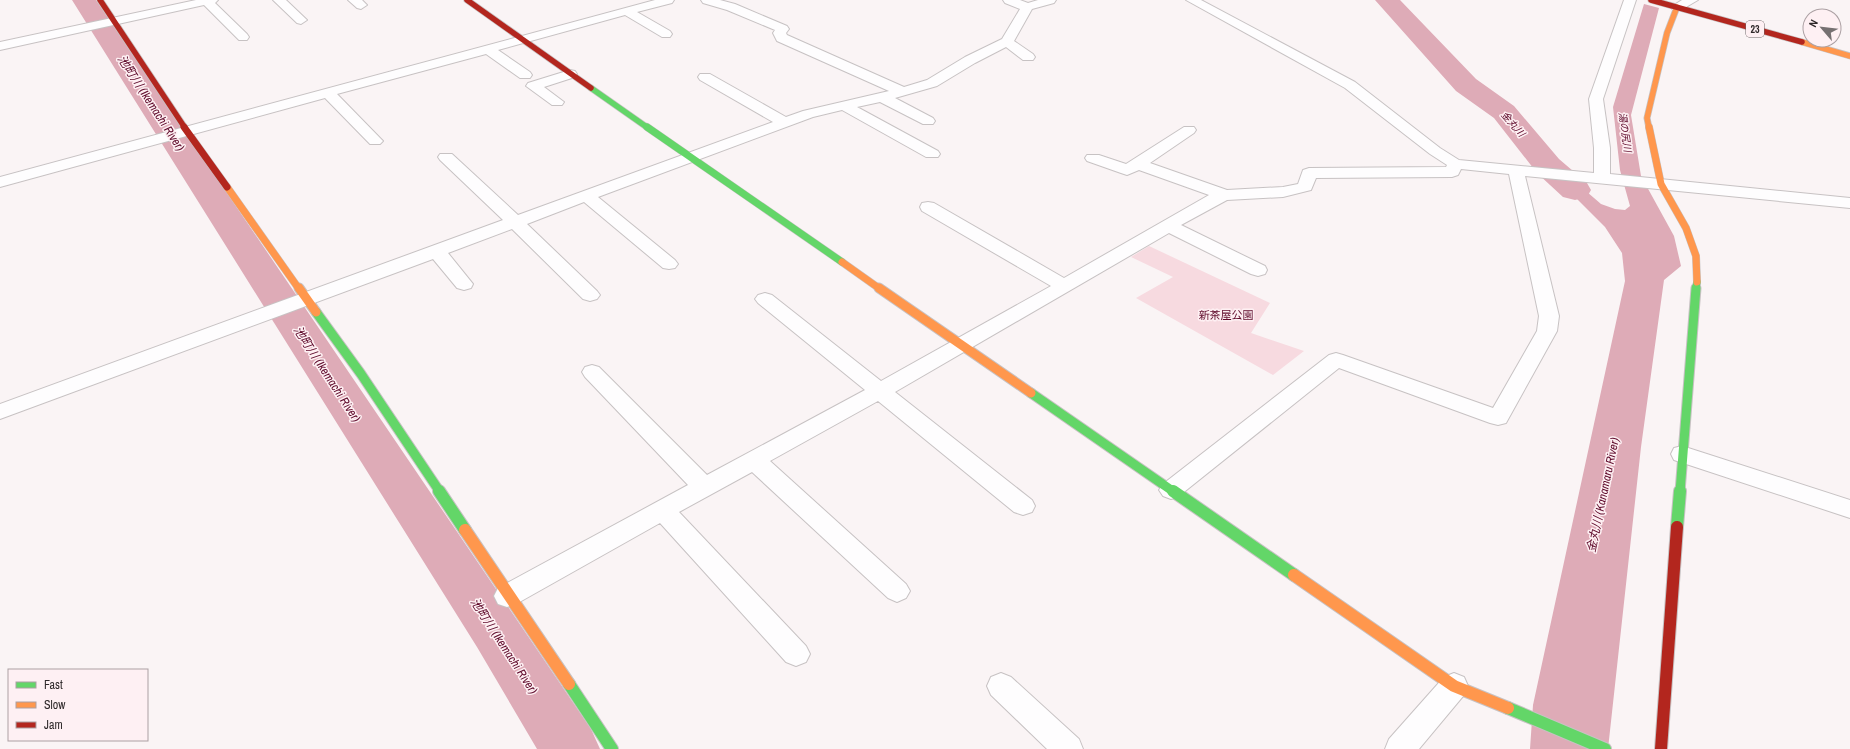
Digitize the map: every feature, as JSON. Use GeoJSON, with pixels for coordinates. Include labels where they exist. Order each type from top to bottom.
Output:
{"type":"FeatureCollection","features":[{"type":"Feature","properties":{"kind":"street"},"geometry":{"type":"LineString","coordinates":[[100,0],[187,130],[361,374],[507,596],[612,749]]}},
{"type":"Feature","properties":{"kind":"street"},"geometry":{"type":"LineString","coordinates":[[280,0],[301,20]]}},
{"type":"Feature","properties":{"kind":"street"},"geometry":{"type":"LineString","coordinates":[[467,0],[570,74],[692,157],[1454,686],[1605,749]]}},
{"type":"Feature","properties":{"kind":"street"},"geometry":{"type":"LineString","coordinates":[[0,182],[668,0]]}},
{"type":"Feature","properties":{"kind":"street"},"geometry":{"type":"LineString","coordinates":[[707,0],[736,9],[783,29],[779,33],[782,38],[903,92]]}},
{"type":"Feature","properties":{"kind":"street"},"geometry":{"type":"LineString","coordinates":[[1009,0],[1027,7],[1050,0]]}},
{"type":"Feature","properties":{"kind":"street"},"geometry":{"type":"LineString","coordinates":[[1192,0],[1350,85],[1435,151],[1455,164],[1850,203]]}},
{"type":"Feature","properties":{"kind":"street"},"geometry":{"type":"LineString","coordinates":[[1610,179],[1602,148],[1596,99],[1630,0]]}},
{"type":"Feature","properties":{"kind":"street","name":"23"},"geometry":{"type":"LineString","coordinates":[[1651,0],[1850,56]]}},
{"type":"Feature","properties":{"kind":"street"},"geometry":{"type":"LineString","coordinates":[[1661,749],[1682,454],[1694,301],[1698,277],[1696,256],[1686,228],[1654,183],[1647,118],[1667,33],[1677,7],[1692,0]]}},
{"type":"Feature","properties":{"kind":"street"},"geometry":{"type":"LineString","coordinates":[[0,46],[210,1],[243,37]]}},
{"type":"Feature","properties":{"kind":"street"},"geometry":{"type":"LineString","coordinates":[[736,9],[749,3]]}},
{"type":"Feature","properties":{"kind":"street"},"geometry":{"type":"LineString","coordinates":[[0,412],[808,114],[903,92],[932,83],[970,60],[1007,42],[1027,7]]}},
{"type":"Feature","properties":{"kind":"street"},"geometry":{"type":"LineString","coordinates":[[626,11],[666,34]]}},
{"type":"Feature","properties":{"kind":"street"},"geometry":{"type":"LineString","coordinates":[[1007,42],[1028,57]]}},
{"type":"Feature","properties":{"kind":"street"},"geometry":{"type":"LineString","coordinates":[[488,49],[525,75]]}},
{"type":"Feature","properties":{"kind":"street"},"geometry":{"type":"LineString","coordinates":[[557,102],[534,86],[570,74]]}},
{"type":"Feature","properties":{"kind":"street"},"geometry":{"type":"LineString","coordinates":[[705,77],[785,123]]}},
{"type":"Feature","properties":{"kind":"street"},"geometry":{"type":"LineString","coordinates":[[328,92],[375,141]]}},
{"type":"Feature","properties":{"kind":"street"},"geometry":{"type":"LineString","coordinates":[[882,97],[928,121]]}},
{"type":"Feature","properties":{"kind":"street"},"geometry":{"type":"LineString","coordinates":[[845,106],[932,154]]}},
{"type":"Feature","properties":{"kind":"street"},"geometry":{"type":"LineString","coordinates":[[1092,158],[1127,170],[1189,130]]}},
{"type":"Feature","properties":{"kind":"street"},"geometry":{"type":"LineString","coordinates":[[446,157],[590,295]]}},
{"type":"Feature","properties":{"kind":"street"},"geometry":{"type":"LineString","coordinates":[[1138,164],[1225,195]]}},
{"type":"Feature","properties":{"kind":"street"},"geometry":{"type":"LineString","coordinates":[[507,596],[963,345],[1216,198],[1225,195],[1283,192],[1304,187],[1309,172],[1452,172],[1455,164]]}},
{"type":"Feature","properties":{"kind":"street"},"geometry":{"type":"LineString","coordinates":[[1172,490],[1336,360],[1498,418],[1547,331],[1549,316],[1516,170]]}},
{"type":"Feature","properties":{"kind":"street"},"geometry":{"type":"LineString","coordinates":[[587,196],[669,264]]}},
{"type":"Feature","properties":{"kind":"street"},"geometry":{"type":"LineString","coordinates":[[928,207],[1064,286]]}},
{"type":"Feature","properties":{"kind":"street"},"geometry":{"type":"LineString","coordinates":[[1168,226],[1258,270]]}},
{"type":"Feature","properties":{"kind":"street"},"geometry":{"type":"LineString","coordinates":[[436,251],[464,284]]}},
{"type":"Feature","properties":{"kind":"street"},"geometry":{"type":"LineString","coordinates":[[765,299],[1023,506]]}},
{"type":"Feature","properties":{"kind":"street"},"geometry":{"type":"LineString","coordinates":[[592,372],[704,487]]}},
{"type":"Feature","properties":{"kind":"street"},"geometry":{"type":"LineString","coordinates":[[1682,454],[1850,510]]}},
{"type":"Feature","properties":{"kind":"street"},"geometry":{"type":"LineString","coordinates":[[754,460],[897,591]]}},
{"type":"Feature","properties":{"kind":"street"},"geometry":{"type":"LineString","coordinates":[[662,510],[796,654]]}},
{"type":"Feature","properties":{"kind":"street"},"geometry":{"type":"LineString","coordinates":[[1001,686],[1068,749]]}},
{"type":"Feature","properties":{"kind":"street"},"geometry":{"type":"LineString","coordinates":[[1400,749],[1454,686]]}},
{"type":"Feature","properties":{"kind":"green space","name":"新茶屋公園"},"geometry":{"type":"Polygon","coordinates":[[[1149,246],[1270,303],[1251,333],[1304,351],[1273,375],[1136,298],[1173,277],[1131,257],[1149,246]]]}},
{"type":"Feature","properties":{"kind":"water"},"geometry":{"type":"Polygon","coordinates":[[[1644,4],[1659,8],[1631,115],[1641,176],[1674,236],[1681,266],[1664,280],[1641,447],[1608,749],[1530,749],[1533,705],[1625,281],[1622,253],[1605,227],[1527,149],[1537,149],[1601,204],[1615,209],[1625,210],[1630,206],[1620,170],[1613,107],[1644,4]]]}},
{"type":"Feature","properties":{"kind":"waterway","name":"池町川 (Ikemachi River)"},"geometry":{"type":"LineString","coordinates":[[84,0],[496,631],[570,749]]}},
{"type":"Feature","properties":{"kind":"waterway","name":"金丸川"},"geometry":{"type":"LineString","coordinates":[[1387,0],[1466,85],[1504,112],[1548,166],[1575,190]]}},
{"type":"Feature","properties":{"kind":"traffic: fast"},"geometry":{"type":"LineString","coordinates":[[591,88],[842,262]]}},
{"type":"Feature","properties":{"kind":"traffic: fast"},"geometry":{"type":"LineString","coordinates":[[1677,527],[1694,301],[1697,282]]}},
{"type":"Feature","properties":{"kind":"traffic: fast"},"geometry":{"type":"LineString","coordinates":[[316,312],[361,374],[465,530]]}},
{"type":"Feature","properties":{"kind":"traffic: fast"},"geometry":{"type":"LineString","coordinates":[[1031,393],[1294,575]]}},
{"type":"Feature","properties":{"kind":"traffic: fast"},"geometry":{"type":"LineString","coordinates":[[569,684],[612,749]]}},
{"type":"Feature","properties":{"kind":"traffic: fast"},"geometry":{"type":"LineString","coordinates":[[1508,708],[1605,749]]}},
{"type":"Feature","properties":{"kind":"traffic: slow"},"geometry":{"type":"LineString","coordinates":[[1677,7],[1667,33],[1647,118],[1661,184],[1686,228],[1696,256],[1697,282]]}},
{"type":"Feature","properties":{"kind":"traffic: slow"},"geometry":{"type":"LineString","coordinates":[[1823,48],[1850,56]]}},
{"type":"Feature","properties":{"kind":"traffic: slow"},"geometry":{"type":"LineString","coordinates":[[227,187],[316,312]]}},
{"type":"Feature","properties":{"kind":"traffic: slow"},"geometry":{"type":"LineString","coordinates":[[842,262],[1031,393]]}},
{"type":"Feature","properties":{"kind":"traffic: slow"},"geometry":{"type":"LineString","coordinates":[[465,530],[569,684]]}},
{"type":"Feature","properties":{"kind":"traffic: slow"},"geometry":{"type":"LineString","coordinates":[[1294,575],[1454,686],[1508,708]]}},
{"type":"Feature","properties":{"kind":"traffic: jam"},"geometry":{"type":"LineString","coordinates":[[100,0],[187,131],[227,187]]}},
{"type":"Feature","properties":{"kind":"traffic: jam"},"geometry":{"type":"LineString","coordinates":[[467,0],[591,88]]}},
{"type":"Feature","properties":{"kind":"traffic: jam"},"geometry":{"type":"LineString","coordinates":[[1651,0],[1802,42]]}},
{"type":"Feature","properties":{"kind":"traffic: jam"},"geometry":{"type":"LineString","coordinates":[[1661,749],[1677,527]]}},
{"type":"Feature","properties":{"kind":"water label","name":"湯の尻川"},"geometry":{"type":"Point","coordinates":[1625,132]}},
{"type":"Feature","properties":{"kind":"water label","name":"金丸川 (Kanamaru River)"},"geometry":{"type":"Point","coordinates":[1603,495]}}]}
